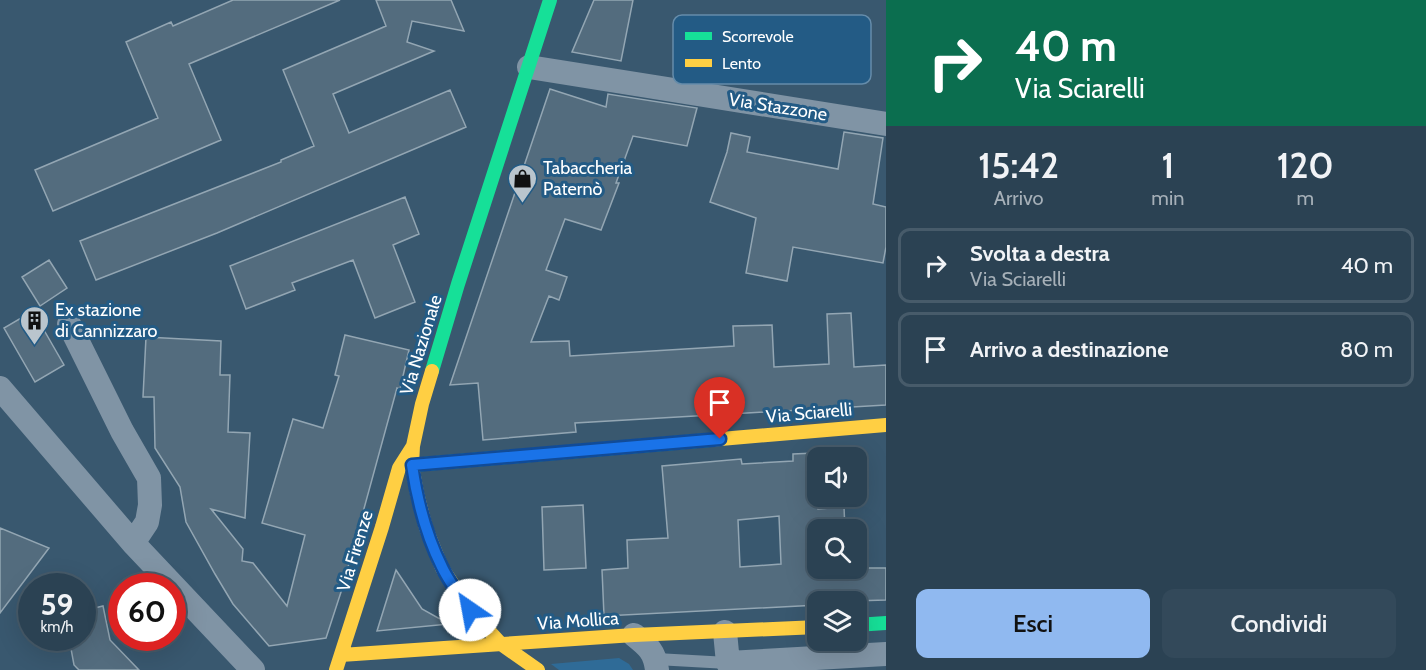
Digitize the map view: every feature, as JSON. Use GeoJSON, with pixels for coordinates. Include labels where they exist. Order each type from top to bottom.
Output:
{"type":"FeatureCollection","features":[{"type":"Feature","properties":{"kind":"street","name":"Via Nazionale"},"geometry":{"type":"LineString","coordinates":[[538,670],[501,644],[470,610],[442,568],[426,528],[412,465],[413,446],[422,404],[550,0]]}},
{"type":"Feature","properties":{"kind":"street","name":"Via Stazzone"},"geometry":{"type":"LineString","coordinates":[[529,67],[886,124]]}},
{"type":"Feature","properties":{"kind":"street"},"geometry":{"type":"LineString","coordinates":[[69,324],[122,431],[149,478],[150,505],[147,522],[133,543]]}},
{"type":"Feature","properties":{"kind":"street"},"geometry":{"type":"LineString","coordinates":[[0,388],[133,543],[253,670]]}},
{"type":"Feature","properties":{"kind":"street","name":"Via Sciarelli"},"geometry":{"type":"LineString","coordinates":[[412,465],[886,425]]}},
{"type":"Feature","properties":{"kind":"street","name":"Via Firenze"},"geometry":{"type":"LineString","coordinates":[[336,670],[399,468],[413,446]]}},
{"type":"Feature","properties":{"kind":"street"},"geometry":{"type":"LineString","coordinates":[[382,527],[392,516],[420,506]]}},
{"type":"Feature","properties":{"kind":"street"},"geometry":{"type":"LineString","coordinates":[[867,624],[886,623]]}},
{"type":"Feature","properties":{"kind":"street","name":"Via Mollica"},"geometry":{"type":"LineString","coordinates":[[341,655],[634,635],[807,628]]}},
{"type":"Feature","properties":{"kind":"street"},"geometry":{"type":"LineString","coordinates":[[725,632],[728,666],[886,654]]}},
{"type":"Feature","properties":{"kind":"street"},"geometry":{"type":"LineString","coordinates":[[634,635],[648,645],[656,664]]}},
{"type":"Feature","properties":{"kind":"lane"},"geometry":{"type":"LineString","coordinates":[[656,664],[728,666]]}},
{"type":"Feature","properties":{"kind":"shaded area"},"geometry":{"type":"Polygon","coordinates":[[[619,658],[629,664],[633,670],[559,670],[551,664],[619,658]]]}},
{"type":"Feature","properties":{"kind":"building"},"geometry":{"type":"Polygon","coordinates":[[[233,0],[340,0],[189,64],[221,140],[53,211],[35,170],[158,118],[126,42],[171,22],[173,26],[233,0]]]}},
{"type":"Feature","properties":{"kind":"building"},"geometry":{"type":"Polygon","coordinates":[[[376,0],[451,0],[464,31],[412,21],[407,42],[434,51],[333,94],[349,133],[450,90],[466,127],[217,233],[96,280],[80,241],[281,162],[314,146],[283,70],[386,26],[376,0]]]}},
{"type":"Feature","properties":{"kind":"building"},"geometry":{"type":"Polygon","coordinates":[[[594,0],[633,0],[621,61],[572,52],[594,0]]]}},
{"type":"Feature","properties":{"kind":"building"},"geometry":{"type":"Polygon","coordinates":[[[550,89],[606,107],[608,94],[697,108],[687,146],[633,136],[616,183],[619,183],[601,230],[565,219],[546,270],[567,277],[559,300],[549,296],[531,342],[569,341],[570,356],[734,346],[733,326],[772,325],[774,367],[829,364],[827,314],[851,313],[854,367],[886,365],[886,405],[575,423],[576,432],[483,440],[478,383],[450,385],[550,89]]]}},
{"type":"Feature","properties":{"kind":"building"},"geometry":{"type":"Polygon","coordinates":[[[844,132],[883,138],[873,204],[886,207],[886,247],[883,263],[793,247],[787,281],[746,273],[756,218],[710,202],[731,133],[750,137],[747,152],[838,169],[844,132]]]}},
{"type":"Feature","properties":{"kind":"building"},"geometry":{"type":"Polygon","coordinates":[[[405,197],[419,234],[393,245],[415,302],[375,318],[353,260],[292,283],[295,290],[246,309],[230,266],[405,197]]]}},
{"type":"Feature","properties":{"kind":"building"},"geometry":{"type":"Polygon","coordinates":[[[49,260],[67,288],[40,306],[22,277],[49,260]]]}},
{"type":"Feature","properties":{"kind":"building","name":"Ex stazione di Cannizzaro"},"geometry":{"type":"Polygon","coordinates":[[[33,311],[64,365],[35,382],[4,328],[33,311]]]}},
{"type":"Feature","properties":{"kind":"building"},"geometry":{"type":"Polygon","coordinates":[[[345,335],[409,350],[400,389],[397,388],[342,589],[326,638],[269,646],[233,604],[215,574],[186,522],[180,487],[155,448],[154,397],[143,397],[146,337],[221,341],[220,375],[230,375],[228,432],[250,433],[245,518],[211,509],[243,549],[242,561],[253,563],[287,606],[305,535],[262,523],[293,419],[323,428],[339,376],[335,375],[345,335]]]}},
{"type":"Feature","properties":{"kind":"building"},"geometry":{"type":"Polygon","coordinates":[[[807,453],[807,507],[818,507],[818,509],[844,507],[845,519],[807,519],[807,579],[867,579],[867,568],[886,568],[886,600],[867,601],[867,591],[807,591],[807,606],[604,616],[602,570],[628,568],[627,540],[668,538],[662,466],[741,459],[742,464],[793,461],[793,454],[807,453]],[[779,516],[738,520],[740,567],[781,564],[779,516]]]}},
{"type":"Feature","properties":{"kind":"building"},"geometry":{"type":"Polygon","coordinates":[[[583,505],[586,568],[544,570],[542,507],[583,505]]]}},
{"type":"Feature","properties":{"kind":"building"},"geometry":{"type":"Polygon","coordinates":[[[0,528],[49,548],[30,573],[18,573],[18,589],[0,613],[0,528]]]}},
{"type":"Feature","properties":{"kind":"building"},"geometry":{"type":"Polygon","coordinates":[[[396,570],[422,609],[449,624],[377,631],[396,570]]]}},
{"type":"Feature","properties":{"kind":"building"},"geometry":{"type":"Polygon","coordinates":[[[103,606],[108,630],[108,651],[121,651],[139,670],[79,670],[74,665],[71,651],[96,651],[96,608],[103,606]]]}},
{"type":"Feature","properties":{"kind":"traffic: fast"},"geometry":{"type":"LineString","coordinates":[[432,371],[550,0]]}},
{"type":"Feature","properties":{"kind":"traffic: fast"},"geometry":{"type":"LineString","coordinates":[[412,465],[709,440]]}},
{"type":"Feature","properties":{"kind":"traffic: fast"},"geometry":{"type":"LineString","coordinates":[[867,624],[886,623]]}},
{"type":"Feature","properties":{"kind":"traffic: slow"},"geometry":{"type":"LineString","coordinates":[[432,371],[413,446],[412,465],[426,528],[442,568],[470,610],[501,644],[538,670]]}},
{"type":"Feature","properties":{"kind":"traffic: slow"},"geometry":{"type":"LineString","coordinates":[[709,440],[886,425]]}},
{"type":"Feature","properties":{"kind":"traffic: slow"},"geometry":{"type":"LineString","coordinates":[[336,670],[399,468],[413,446]]}},
{"type":"Feature","properties":{"kind":"traffic: slow"},"geometry":{"type":"LineString","coordinates":[[341,655],[634,635],[807,627]]}},
{"type":"Feature","properties":{"kind":"place","name":"Tabaccheria Paternò"},"geometry":{"type":"Point","coordinates":[522,204]}},
{"type":"Feature","properties":{"kind":"place","name":"Ex stazione di Cannizzaro"},"geometry":{"type":"Point","coordinates":[34,346]}},
{"type":"Feature","properties":{"kind":"route"},"geometry":{"type":"LineString","coordinates":[[470,610],[442,568],[426,528],[412,465],[720,439]]}}]}
